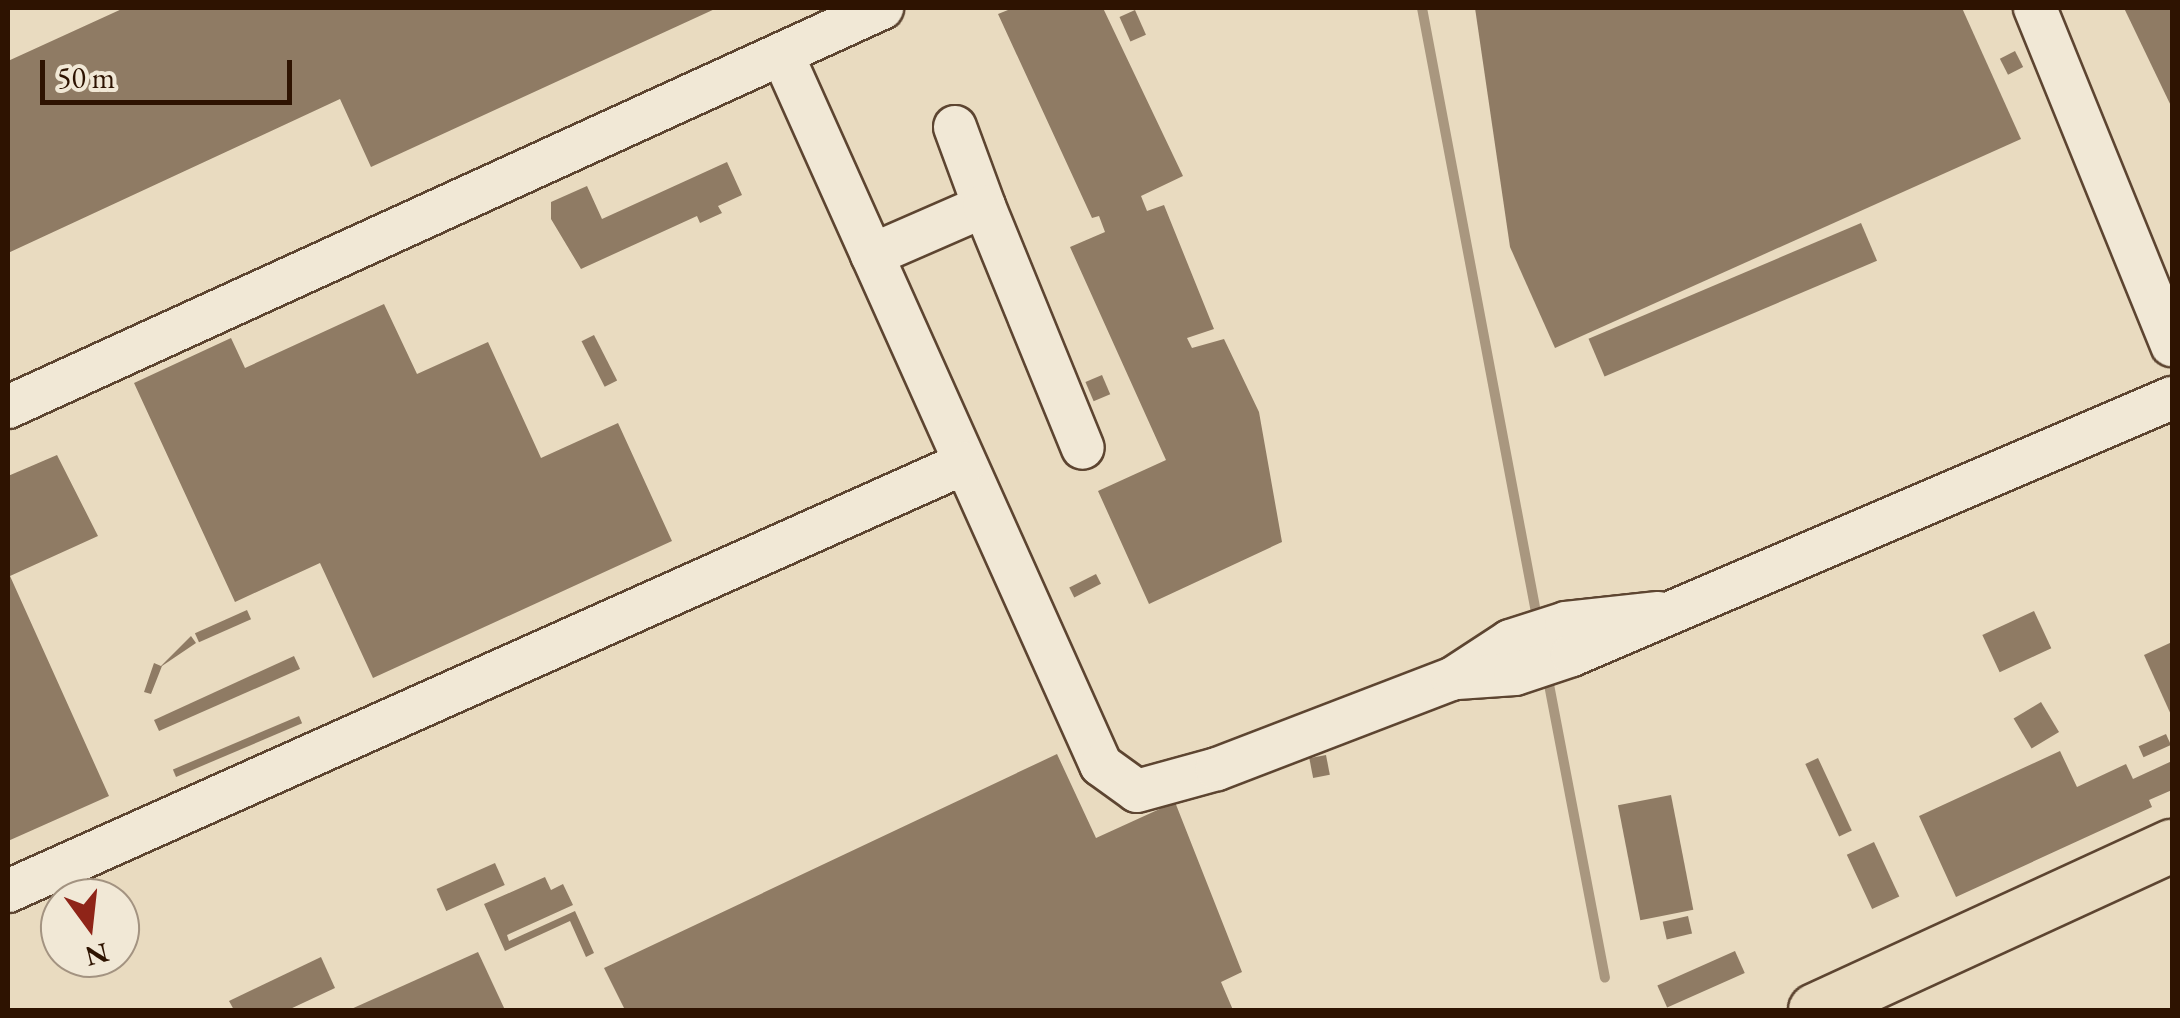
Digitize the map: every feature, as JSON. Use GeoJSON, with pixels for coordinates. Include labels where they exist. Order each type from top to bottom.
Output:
{"type":"FeatureCollection","features":[{"type":"Feature","properties":{"kind":"main road"},"geometry":{"type":"LineString","coordinates":[[1815,1010],[2172,846]]}},
{"type":"Feature","properties":{"kind":"lane"},"geometry":{"type":"LineString","coordinates":[[8,407],[882,8]]}},
{"type":"Feature","properties":{"kind":"lane"},"geometry":{"type":"LineString","coordinates":[[2035,8],[2172,345]]}},
{"type":"Feature","properties":{"kind":"lane"},"geometry":{"type":"LineString","coordinates":[[782,54],[1101,765],[1137,791],[1217,770],[1513,657],[1658,613],[2172,398]]}},
{"type":"Feature","properties":{"kind":"lane"},"geometry":{"type":"LineString","coordinates":[[955,127],[1083,448]]}},
{"type":"Feature","properties":{"kind":"lane"},"geometry":{"type":"LineString","coordinates":[[872,256],[984,206]]}},
{"type":"Feature","properties":{"kind":"lane"},"geometry":{"type":"LineString","coordinates":[[8,891],[965,463]]}},
{"type":"Feature","properties":{"kind":"building"},"geometry":{"type":"Polygon","coordinates":[[[124,8],[717,8],[371,167],[340,99],[8,253],[8,61],[124,8]]]}},
{"type":"Feature","properties":{"kind":"building"},"geometry":{"type":"Polygon","coordinates":[[[1013,8],[1103,8],[1183,176],[1141,196],[1147,211],[1164,205],[1214,329],[1187,338],[1192,348],[1224,339],[1259,412],[1282,542],[1149,604],[1098,491],[1166,460],[1070,247],[1105,232],[1099,216],[1092,218],[998,14],[1013,8]]]}},
{"type":"Feature","properties":{"kind":"building"},"geometry":{"type":"Polygon","coordinates":[[[1475,8],[1962,8],[2021,139],[1555,348],[1510,247],[1475,8]]]}},
{"type":"Feature","properties":{"kind":"building"},"geometry":{"type":"Polygon","coordinates":[[[2124,8],[2172,8],[2172,108],[2124,8]]]}},
{"type":"Feature","properties":{"kind":"building"},"geometry":{"type":"Polygon","coordinates":[[[1135,10],[1146,35],[1130,42],[1119,17],[1135,10]]]}},
{"type":"Feature","properties":{"kind":"building"},"geometry":{"type":"Polygon","coordinates":[[[2015,51],[2023,67],[2008,75],[2000,59],[2015,51]]]}},
{"type":"Feature","properties":{"kind":"building"},"geometry":{"type":"Polygon","coordinates":[[[727,162],[742,195],[718,206],[722,213],[700,223],[697,216],[581,269],[551,219],[551,202],[587,186],[602,219],[727,162]]]}},
{"type":"Feature","properties":{"kind":"building"},"geometry":{"type":"Polygon","coordinates":[[[1861,223],[1877,261],[1605,376],[1589,339],[1861,223]]]}},
{"type":"Feature","properties":{"kind":"building"},"geometry":{"type":"Polygon","coordinates":[[[384,304],[417,374],[488,342],[541,458],[618,423],[672,541],[373,678],[320,563],[235,602],[134,383],[231,338],[245,368],[384,304]]]}},
{"type":"Feature","properties":{"kind":"building"},"geometry":{"type":"Polygon","coordinates":[[[594,335],[617,380],[605,387],[582,341],[594,335]]]}},
{"type":"Feature","properties":{"kind":"building"},"geometry":{"type":"Polygon","coordinates":[[[1102,375],[1110,394],[1094,401],[1085,382],[1102,375]]]}},
{"type":"Feature","properties":{"kind":"building"},"geometry":{"type":"Polygon","coordinates":[[[57,455],[98,536],[10,576],[109,796],[8,841],[8,476],[57,455]]]}},
{"type":"Feature","properties":{"kind":"building"},"geometry":{"type":"Polygon","coordinates":[[[1096,574],[1101,584],[1074,597],[1069,588],[1096,574]]]}},
{"type":"Feature","properties":{"kind":"building"},"geometry":{"type":"Polygon","coordinates":[[[247,610],[251,619],[199,642],[195,633],[247,610]]]}},
{"type":"Feature","properties":{"kind":"building"},"geometry":{"type":"Polygon","coordinates":[[[2034,611],[2051,648],[2000,672],[1982,635],[2034,611]]]}},
{"type":"Feature","properties":{"kind":"building"},"geometry":{"type":"Polygon","coordinates":[[[191,636],[196,643],[162,666],[151,694],[144,692],[154,663],[161,666],[191,636]]]}},
{"type":"Feature","properties":{"kind":"building"},"geometry":{"type":"Polygon","coordinates":[[[2172,642],[2172,717],[2144,655],[2172,642]]]}},
{"type":"Feature","properties":{"kind":"building"},"geometry":{"type":"Polygon","coordinates":[[[294,656],[300,669],[159,731],[154,720],[294,656]]]}},
{"type":"Feature","properties":{"kind":"building"},"geometry":{"type":"Polygon","coordinates":[[[2041,702],[2059,732],[2032,748],[2014,718],[2041,702]]]}},
{"type":"Feature","properties":{"kind":"building"},"geometry":{"type":"Polygon","coordinates":[[[299,716],[302,723],[176,777],[173,770],[299,716]]]}},
{"type":"Feature","properties":{"kind":"building"},"geometry":{"type":"Polygon","coordinates":[[[2166,734],[2171,745],[2143,757],[2139,746],[2166,734]]]}},
{"type":"Feature","properties":{"kind":"building"},"geometry":{"type":"Polygon","coordinates":[[[2060,751],[2077,787],[2126,764],[2133,779],[2172,761],[2172,790],[2149,800],[2152,807],[1956,897],[1919,816],[2060,751]]]}},
{"type":"Feature","properties":{"kind":"building"},"geometry":{"type":"Polygon","coordinates":[[[1057,754],[1096,838],[1175,802],[1242,972],[1221,982],[1233,1010],[625,1010],[604,968],[1057,754]]]}},
{"type":"Feature","properties":{"kind":"building"},"geometry":{"type":"Polygon","coordinates":[[[1326,755],[1330,775],[1313,778],[1309,758],[1326,755]]]}},
{"type":"Feature","properties":{"kind":"building"},"geometry":{"type":"Polygon","coordinates":[[[1818,758],[1852,831],[1839,836],[1805,764],[1818,758]]]}},
{"type":"Feature","properties":{"kind":"building"},"geometry":{"type":"Polygon","coordinates":[[[1671,795],[1693,910],[1640,920],[1618,805],[1671,795]]]}},
{"type":"Feature","properties":{"kind":"building"},"geometry":{"type":"Polygon","coordinates":[[[1874,842],[1899,896],[1872,909],[1847,855],[1874,842]]]}},
{"type":"Feature","properties":{"kind":"building"},"geometry":{"type":"Polygon","coordinates":[[[495,863],[505,885],[446,911],[437,889],[495,863]]]}},
{"type":"Feature","properties":{"kind":"building"},"geometry":{"type":"Polygon","coordinates":[[[545,877],[551,890],[563,884],[573,905],[507,935],[509,941],[575,911],[594,953],[586,957],[570,921],[505,951],[484,904],[545,877]]]}},
{"type":"Feature","properties":{"kind":"building"},"geometry":{"type":"Polygon","coordinates":[[[1688,916],[1692,934],[1667,939],[1663,922],[1688,916]]]}},
{"type":"Feature","properties":{"kind":"building"},"geometry":{"type":"Polygon","coordinates":[[[1735,951],[1745,973],[1667,1007],[1657,986],[1735,951]]]}},
{"type":"Feature","properties":{"kind":"building"},"geometry":{"type":"Polygon","coordinates":[[[478,952],[505,1010],[349,1010],[478,952]]]}},
{"type":"Feature","properties":{"kind":"building"},"geometry":{"type":"Polygon","coordinates":[[[321,957],[335,988],[288,1010],[234,1010],[229,1001],[321,957]]]}},
{"type":"Feature","properties":{"kind":"waterway"},"geometry":{"type":"LineString","coordinates":[[1422,8],[1538,623]]}},
{"type":"Feature","properties":{"kind":"waterway"},"geometry":{"type":"LineString","coordinates":[[1547,674],[1605,978]]}}]}
